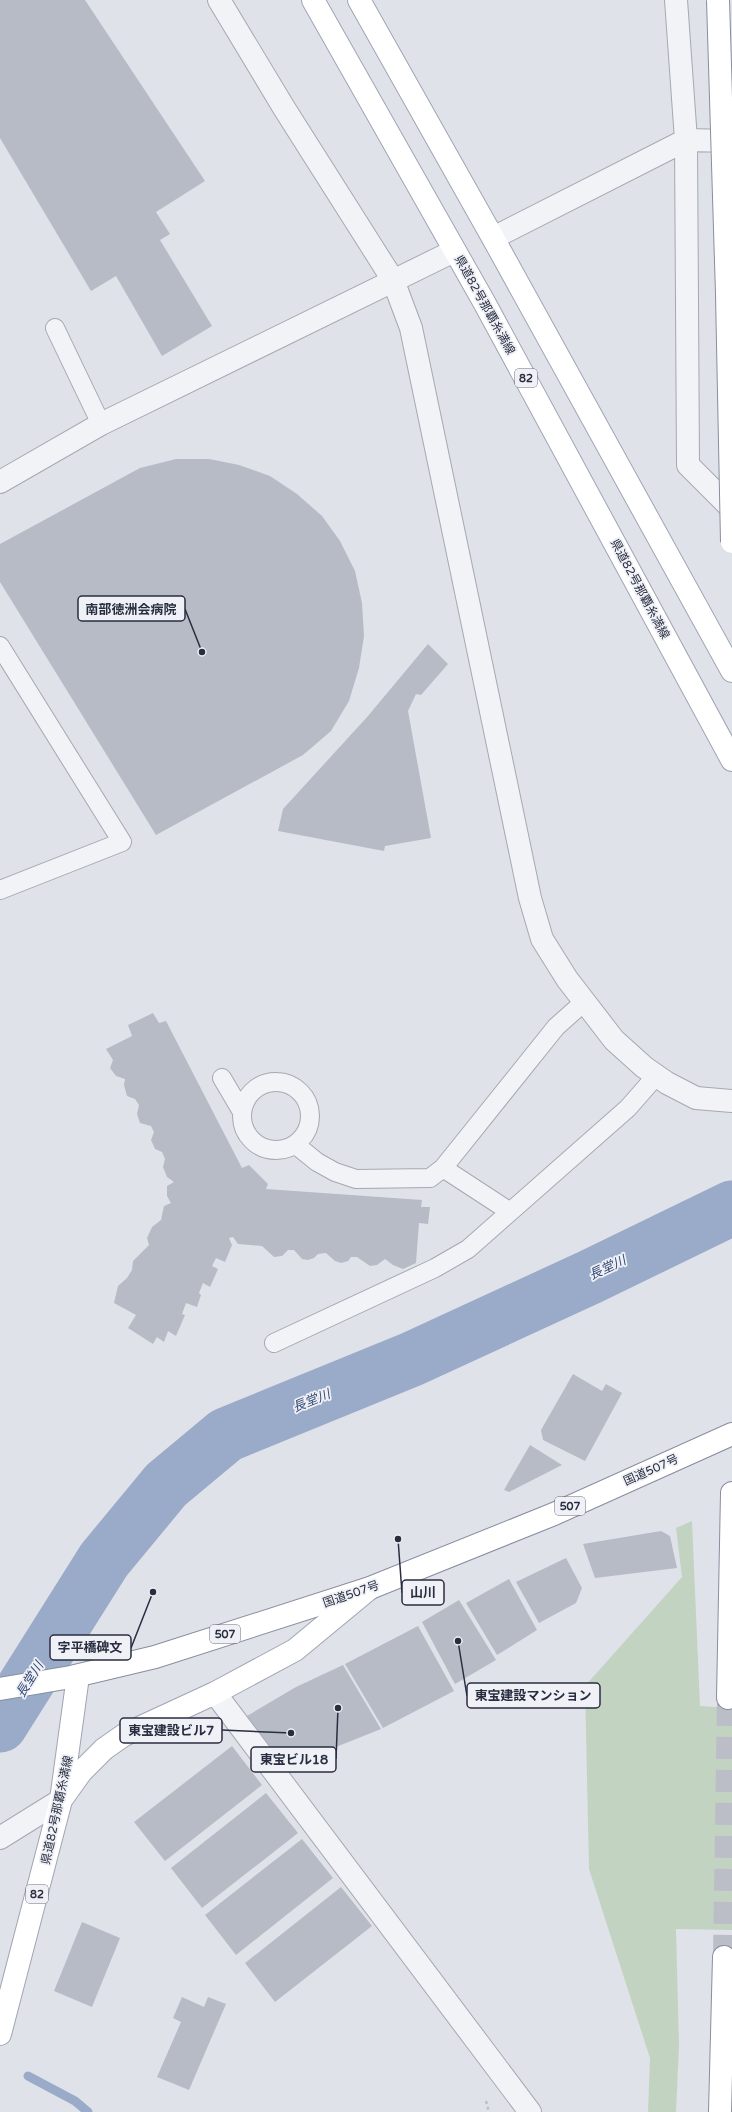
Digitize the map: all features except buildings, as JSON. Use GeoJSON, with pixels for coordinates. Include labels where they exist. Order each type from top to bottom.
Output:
{"type":"FeatureCollection","features":[{"type":"Feature","properties":{"kind":"main road","name":"県道82号那覇糸満線"},"geometry":{"type":"LineString","coordinates":[[313,0],[484,302],[732,760]]}},
{"type":"Feature","properties":{"kind":"main road"},"geometry":{"type":"LineString","coordinates":[[359,0],[493,238],[732,671]]}},
{"type":"Feature","properties":{"kind":"main road"},"geometry":{"type":"LineString","coordinates":[[718,0],[728,294],[732,542]]}},
{"type":"Feature","properties":{"kind":"main road","name":"国道507号"},"geometry":{"type":"LineString","coordinates":[[0,1690],[75,1676],[155,1657],[370,1588],[554,1514],[732,1434]]}},
{"type":"Feature","properties":{"kind":"main road"},"geometry":{"type":"LineString","coordinates":[[728,1698],[732,1493]]}},
{"type":"Feature","properties":{"kind":"main road"},"geometry":{"type":"LineString","coordinates":[[61,1800],[81,1772],[104,1749],[124,1735],[215,1693],[295,1650],[370,1588]]}},
{"type":"Feature","properties":{"kind":"main road","name":"県道82号那覇糸満線"},"geometry":{"type":"LineString","coordinates":[[0,2034],[61,1800],[75,1676]]}},
{"type":"Feature","properties":{"kind":"main road"},"geometry":{"type":"LineString","coordinates":[[720,2112],[724,1957]]}},
{"type":"Feature","properties":{"kind":"street"},"geometry":{"type":"LineString","coordinates":[[219,0],[284,108],[393,280],[411,328],[530,898],[542,939],[567,979],[614,1040],[656,1076],[696,1098],[732,1101]]}},
{"type":"Feature","properties":{"kind":"street"},"geometry":{"type":"LineString","coordinates":[[676,0],[686,140],[688,465],[732,508]]}},
{"type":"Feature","properties":{"kind":"street"},"geometry":{"type":"LineString","coordinates":[[493,238],[686,140],[732,141]]}},
{"type":"Feature","properties":{"kind":"street"},"geometry":{"type":"LineString","coordinates":[[0,482],[101,424],[454,251]]}},
{"type":"Feature","properties":{"kind":"street"},"geometry":{"type":"LineString","coordinates":[[215,1693],[530,2112]]}},
{"type":"Feature","properties":{"kind":"street"},"geometry":{"type":"LineString","coordinates":[[0,1838],[61,1800]]}},
{"type":"Feature","properties":{"kind":"lane"},"geometry":{"type":"LineString","coordinates":[[55,328],[101,424]]}},
{"type":"Feature","properties":{"kind":"lane"},"geometry":{"type":"LineString","coordinates":[[0,646],[122,842],[0,890]]}},
{"type":"Feature","properties":{"kind":"lane"},"geometry":{"type":"LineString","coordinates":[[296,1145],[317,1162],[335,1172],[356,1179],[430,1178],[442,1168],[556,1027],[584,1002]]}},
{"type":"Feature","properties":{"kind":"lane"},"geometry":{"type":"LineString","coordinates":[[274,1343],[435,1268],[468,1249],[509,1210],[628,1108],[656,1076]]}},
{"type":"Feature","properties":{"kind":"lane"},"geometry":{"type":"LineString","coordinates":[[222,1078],[242,1112]]}},
{"type":"Feature","properties":{"kind":"lane"},"geometry":{"type":"LineString","coordinates":[[271,1082],[283,1082],[294,1086],[306,1098],[311,1115],[310,1126],[304,1137],[296,1145],[286,1150],[274,1151],[264,1149],[254,1143],[247,1134],[243,1124],[242,1112],[245,1102],[251,1092],[260,1086],[271,1082]]}},
{"type":"Feature","properties":{"kind":"lane"},"geometry":{"type":"LineString","coordinates":[[442,1168],[509,1210]]}},
{"type":"Feature","properties":{"kind":"green space"},"geometry":{"type":"Polygon","coordinates":[[[692,1521],[700,1706],[732,1708],[732,1930],[676,1929],[679,2046],[676,2112],[648,2112],[650,2058],[589,1869],[585,1686],[682,1577],[676,1528],[692,1521]]]}},
{"type":"Feature","properties":{"kind":"waterway","name":"長堂川"},"geometry":{"type":"LineString","coordinates":[[0,1725],[104,1560],[166,1485],[226,1435],[412,1359],[590,1277],[732,1208]]}},
{"type":"Feature","properties":{"kind":"waterway"},"geometry":{"type":"LineString","coordinates":[[28,2076],[75,2101],[88,2112]]}},
{"type":"Feature","properties":{"kind":"tunnel"},"geometry":{"type":"LineString","coordinates":[[724,1957],[728,1698]]}},
{"type":"Feature","properties":{"kind":"place","name":"南部徳洲会病院"},"geometry":{"type":"Point","coordinates":[202,652]}},
{"type":"Feature","properties":{"kind":"place","name":"山川"},"geometry":{"type":"Point","coordinates":[398,1539]}},
{"type":"Feature","properties":{"kind":"place","name":"字平橋碑文"},"geometry":{"type":"Point","coordinates":[153,1592]}},
{"type":"Feature","properties":{"kind":"place","name":"東宝建設マンション"},"geometry":{"type":"Point","coordinates":[458,1641]}},
{"type":"Feature","properties":{"kind":"place","name":"東宝ビル18"},"geometry":{"type":"Point","coordinates":[338,1708]}},
{"type":"Feature","properties":{"kind":"place","name":"東宝建設ビル7"},"geometry":{"type":"Point","coordinates":[291,1733]}}]}
